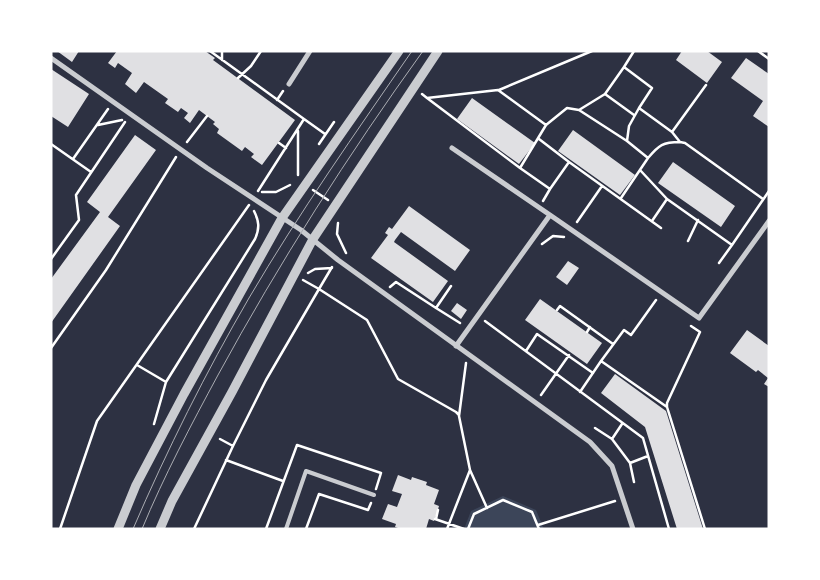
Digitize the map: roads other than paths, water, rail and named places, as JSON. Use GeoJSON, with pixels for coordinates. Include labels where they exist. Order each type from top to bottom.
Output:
{"type":"FeatureCollection","features":[{"type":"Feature","properties":{"kind":"street"},"geometry":{"type":"LineString","coordinates":[[288,84],[310,51]]}},
{"type":"Feature","properties":{"kind":"street"},"geometry":{"type":"LineString","coordinates":[[118,529],[136,485],[184,394],[282,218],[399,51]]}},
{"type":"Feature","properties":{"kind":"street"},"geometry":{"type":"LineString","coordinates":[[160,529],[172,500],[237,383],[313,239],[438,51]]}},
{"type":"Feature","properties":{"kind":"street"},"geometry":{"type":"LineString","coordinates":[[51,58],[301,230],[338,260],[590,442],[612,466],[633,529]]}},
{"type":"Feature","properties":{"kind":"street"},"geometry":{"type":"LineString","coordinates":[[452,148],[699,318],[769,221]]}},
{"type":"Feature","properties":{"kind":"street"},"geometry":{"type":"LineString","coordinates":[[456,346],[550,214]]}},
{"type":"Feature","properties":{"kind":"lane"},"geometry":{"type":"LineString","coordinates":[[286,529],[306,471],[374,495]]}},
{"type":"Feature","properties":{"kind":"tram line"},"geometry":{"type":"LineString","coordinates":[[133,529],[159,470],[188,412],[249,298],[308,204],[412,51]]}},
{"type":"Feature","properties":{"kind":"tram line"},"geometry":{"type":"LineString","coordinates":[[142,529],[188,432],[265,292],[341,170],[423,51]]}}]}
